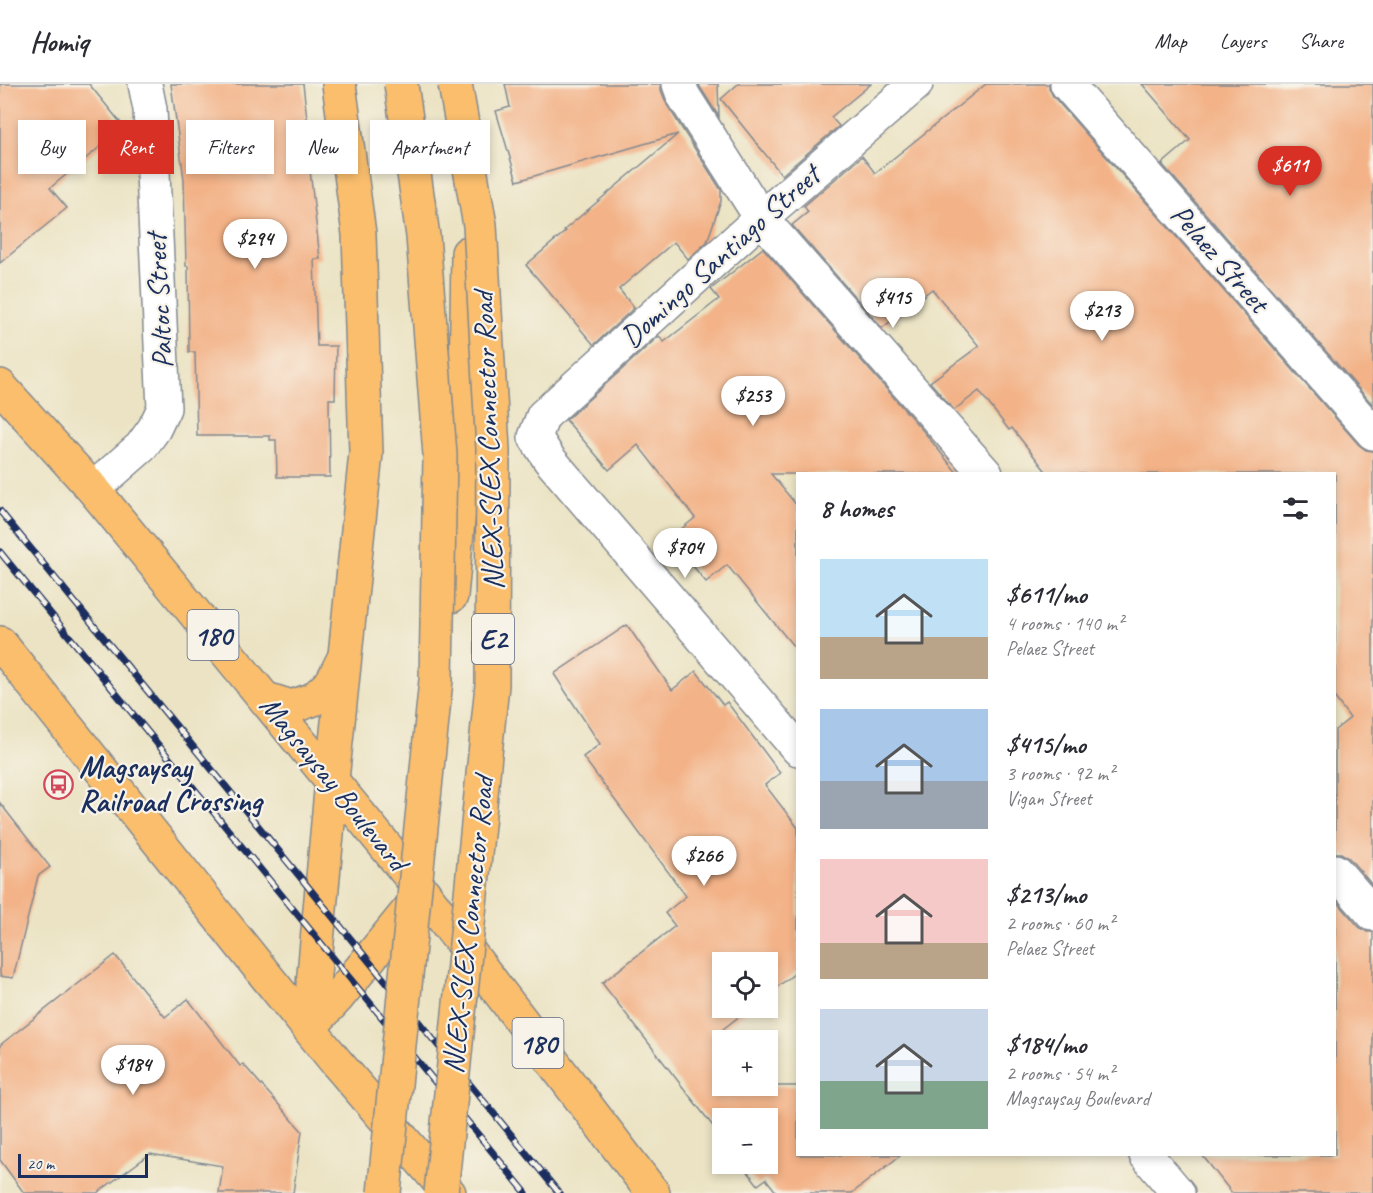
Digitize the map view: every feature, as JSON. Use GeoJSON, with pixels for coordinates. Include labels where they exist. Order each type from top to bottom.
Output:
{"type":"FeatureCollection","features":[{"type":"Feature","properties":{"kind":"main road"},"geometry":{"type":"LineString","coordinates":[[309,1028],[366,453],[359,234],[339,84]]}},
{"type":"Feature","properties":{"kind":"main road","name":"NLEX-SLEX Connector Road"},"geometry":{"type":"LineString","coordinates":[[384,1193],[436,680],[440,467],[423,236],[401,84]]}},
{"type":"Feature","properties":{"kind":"main road"},"geometry":{"type":"LineString","coordinates":[[397,1132],[423,892],[465,446],[469,224],[456,84]]}},
{"type":"Feature","properties":{"kind":"main road","name":"NLEX-SLEX Connector Road"},"geometry":{"type":"LineString","coordinates":[[441,1193],[492,685],[493,449],[481,237],[456,84]]}},
{"type":"Feature","properties":{"kind":"main road","name":"Magsaysay Boulevard"},"geometry":{"type":"LineString","coordinates":[[0,386],[93,489],[423,892],[653,1193]]}},
{"type":"Feature","properties":{"kind":"main road"},"geometry":{"type":"LineString","coordinates":[[0,643],[337,1063],[449,1193]]}},
{"type":"Feature","properties":{"kind":"main road"},"geometry":{"type":"LineString","coordinates":[[266,699],[291,707],[314,699],[332,682],[345,656]]}},
{"type":"Feature","properties":{"kind":"main road"},"geometry":{"type":"LineString","coordinates":[[309,1028],[337,998],[423,892]]}},
{"type":"Feature","properties":{"kind":"street","name":"Paltoc Street"},"geometry":{"type":"LineString","coordinates":[[93,489],[141,447],[154,429],[164,408],[150,109],[145,84]]}},
{"type":"Feature","properties":{"kind":"street"},"geometry":{"type":"LineString","coordinates":[[680,84],[683,95],[761,218],[984,472]]}},
{"type":"Feature","properties":{"kind":"street","name":"Domingo Santiago Street"},"geometry":{"type":"LineString","coordinates":[[796,747],[549,459],[535,437],[543,416],[761,218],[916,84]]}},
{"type":"Feature","properties":{"kind":"street","name":"Pelaez Street"},"geometry":{"type":"LineString","coordinates":[[1066,84],[1373,433]]}},
{"type":"Feature","properties":{"kind":"street"},"geometry":{"type":"LineString","coordinates":[[1336,872],[1373,914]]}},
{"type":"Feature","properties":{"kind":"street"},"geometry":{"type":"LineString","coordinates":[[1147,1156],[1178,1193]]}},
{"type":"Feature","properties":{"kind":"building"},"geometry":{"type":"Polygon","coordinates":[[[0,84],[89,84],[118,120],[98,120],[98,148],[86,158],[86,120],[18,120],[18,174],[67,174],[50,188],[67,208],[0,263],[0,84]]]}},
{"type":"Feature","properties":{"kind":"building"},"geometry":{"type":"Polygon","coordinates":[[[171,84],[303,84],[307,120],[286,120],[286,174],[310,174],[320,259],[314,259],[317,346],[336,346],[335,399],[329,399],[330,477],[277,477],[276,440],[270,440],[270,436],[197,436],[195,352],[189,352],[184,179],[171,84]]]}},
{"type":"Feature","properties":{"kind":"building"},"geometry":{"type":"Polygon","coordinates":[[[505,84],[661,84],[667,105],[721,190],[721,201],[707,242],[688,259],[674,242],[619,289],[634,308],[594,345],[526,265],[678,134],[517,181],[496,111],[510,107],[505,84]]]}},
{"type":"Feature","properties":{"kind":"building"},"geometry":{"type":"Polygon","coordinates":[[[699,84],[718,84],[719,117],[700,87],[699,84]]]}},
{"type":"Feature","properties":{"kind":"building"},"geometry":{"type":"Polygon","coordinates":[[[738,84],[871,84],[831,117],[839,126],[782,175],[721,99],[738,84]]]}},
{"type":"Feature","properties":{"kind":"building"},"geometry":{"type":"Polygon","coordinates":[[[986,84],[1049,84],[1053,96],[1359,445],[1366,450],[1373,451],[1373,886],[1349,858],[1336,853],[1336,729],[1350,718],[1336,699],[1336,472],[1046,472],[1012,428],[1009,430],[979,391],[954,410],[930,382],[979,346],[932,289],[882,328],[792,225],[808,212],[804,206],[862,156],[875,173],[986,84]]]}},
{"type":"Feature","properties":{"kind":"building"},"geometry":{"type":"Polygon","coordinates":[[[1142,84],[1373,84],[1373,405],[1162,164],[1190,140],[1142,84]]]}},
{"type":"Feature","properties":{"kind":"building"},"geometry":{"type":"Polygon","coordinates":[[[763,248],[956,472],[771,474],[796,505],[796,650],[727,565],[706,582],[670,538],[695,518],[638,445],[609,470],[566,420],[659,336],[664,342],[719,299],[711,289],[763,248]]]}},
{"type":"Feature","properties":{"kind":"building"},"geometry":{"type":"Polygon","coordinates":[[[627,625],[672,690],[696,671],[723,705],[727,702],[780,773],[765,785],[796,825],[796,973],[778,986],[778,952],[712,952],[712,1018],[737,1018],[723,1030],[712,1030],[712,1096],[778,1096],[778,1086],[796,1086],[796,1156],[900,1156],[852,1193],[777,1193],[766,1179],[758,1185],[750,1174],[778,1174],[778,1108],[712,1108],[712,1125],[602,983],[675,926],[665,913],[686,896],[583,757],[600,744],[554,674],[627,625]]]}},
{"type":"Feature","properties":{"kind":"building"},"geometry":{"type":"Polygon","coordinates":[[[0,803],[50,867],[38,876],[13,978],[0,976],[0,803]]]}},
{"type":"Feature","properties":{"kind":"building"},"geometry":{"type":"Polygon","coordinates":[[[1336,900],[1359,927],[1367,932],[1373,932],[1373,1193],[1232,1193],[1203,1156],[1336,1156],[1336,900]]]}},
{"type":"Feature","properties":{"kind":"building"},"geometry":{"type":"Polygon","coordinates":[[[115,955],[165,1017],[188,999],[240,1066],[243,1064],[302,1131],[293,1193],[219,1193],[223,1166],[150,1154],[97,1193],[24,1193],[0,1160],[0,1045],[115,955]]]}},
{"type":"Feature","properties":{"kind":"railway"},"geometry":{"type":"LineString","coordinates":[[0,511],[559,1193]]}},
{"type":"Feature","properties":{"kind":"railway"},"geometry":{"type":"LineString","coordinates":[[0,552],[526,1193]]}},
{"type":"Feature","properties":{"kind":"place","name":"Magsaysay Railroad Crossing"},"geometry":{"type":"Point","coordinates":[58,784]}}]}
